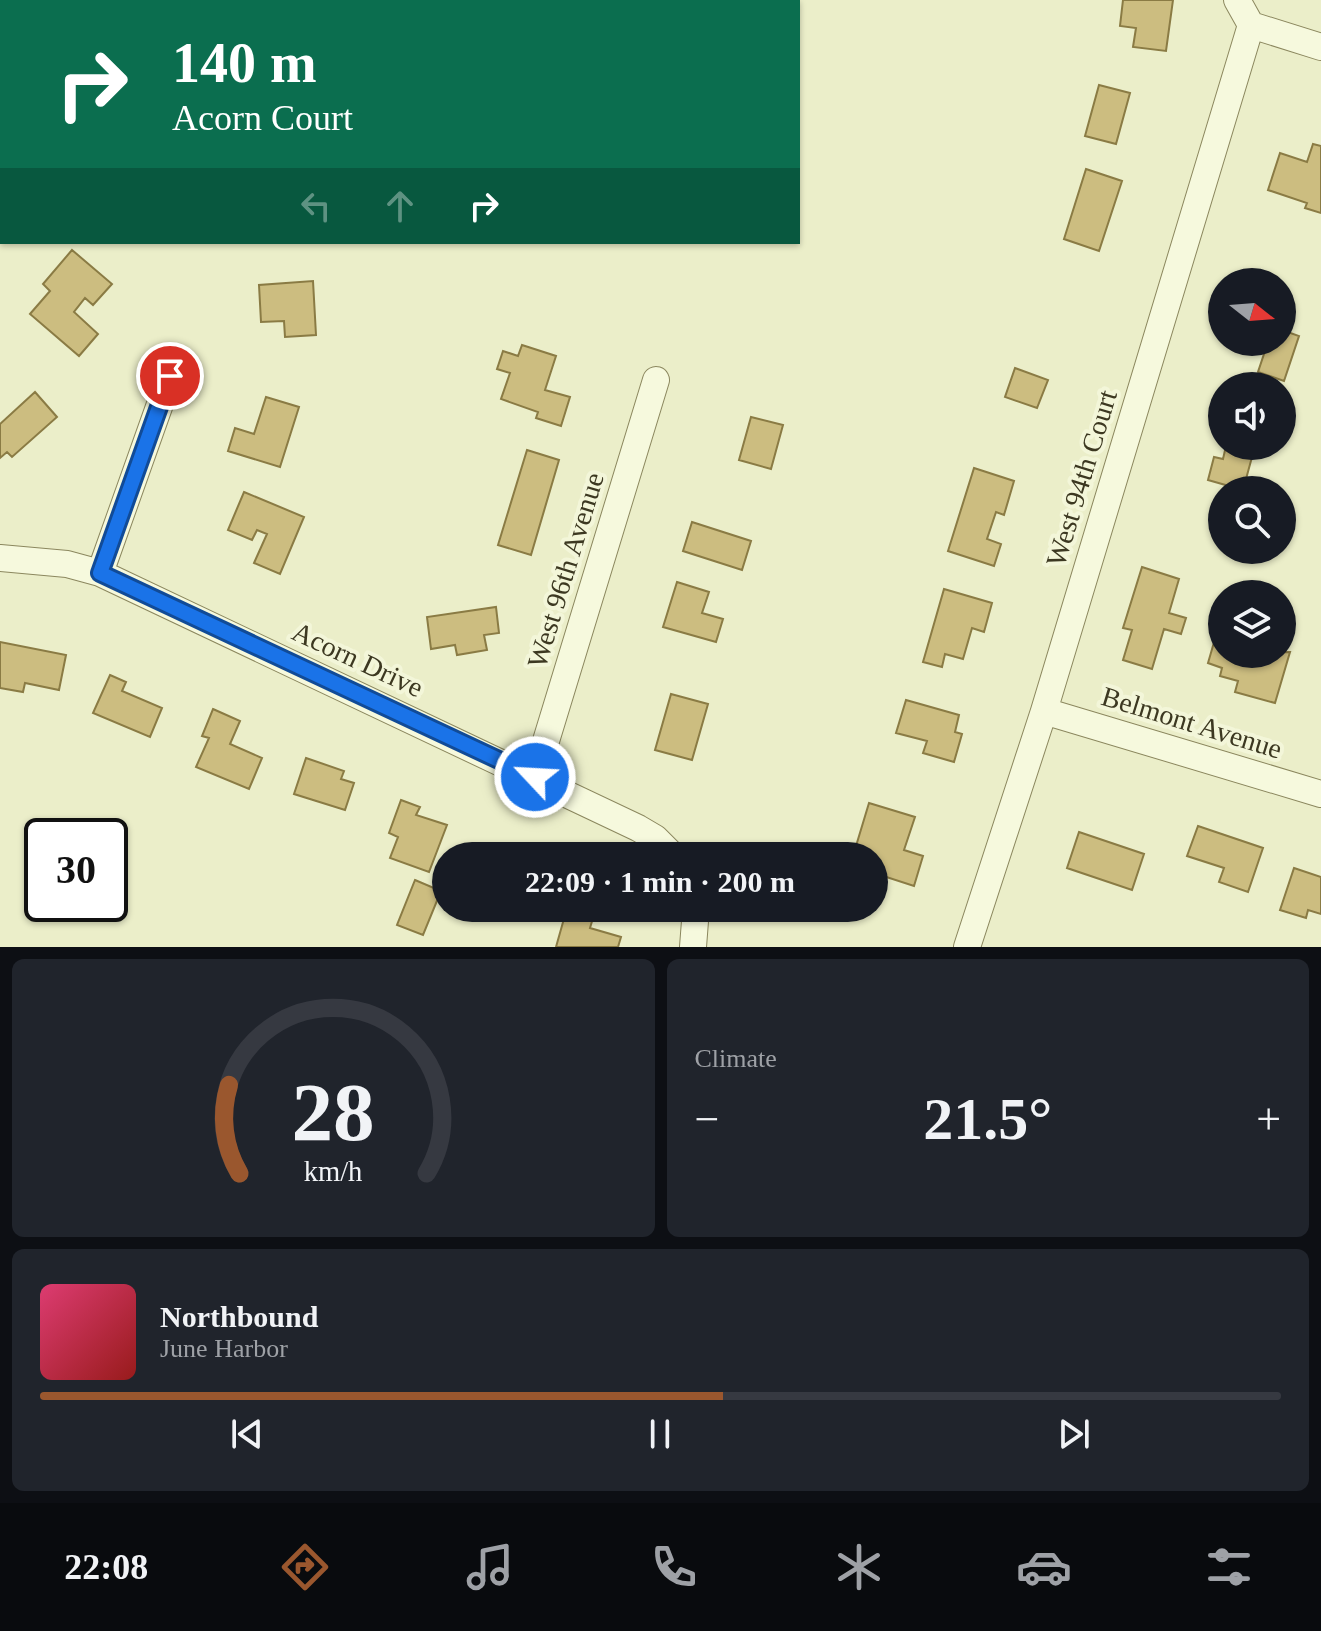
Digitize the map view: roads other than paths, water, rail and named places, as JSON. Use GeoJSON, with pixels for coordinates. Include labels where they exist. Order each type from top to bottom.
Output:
{"type":"FeatureCollection","features":[{"type":"Feature","properties":{"kind":"street"},"geometry":{"type":"LineString","coordinates":[[1237,0],[1251,25],[1321,47]]}},
{"type":"Feature","properties":{"kind":"street","name":"West 94th Court"},"geometry":{"type":"LineString","coordinates":[[967,947],[1044,711],[1251,25]]}},
{"type":"Feature","properties":{"kind":"street"},"geometry":{"type":"LineString","coordinates":[[100,573],[170,376]]}},
{"type":"Feature","properties":{"kind":"street","name":"West 96th Avenue"},"geometry":{"type":"LineString","coordinates":[[535,777],[656,380]]}},
{"type":"Feature","properties":{"kind":"street","name":"Acorn Drive"},"geometry":{"type":"LineString","coordinates":[[0,558],[67,564],[100,573],[535,777],[638,828],[659,842]]}},
{"type":"Feature","properties":{"kind":"street","name":"Belmont Avenue"},"geometry":{"type":"LineString","coordinates":[[1044,711],[1321,794]]}},
{"type":"Feature","properties":{"kind":"street"},"geometry":{"type":"LineString","coordinates":[[693,947],[695,922]]}}]}
